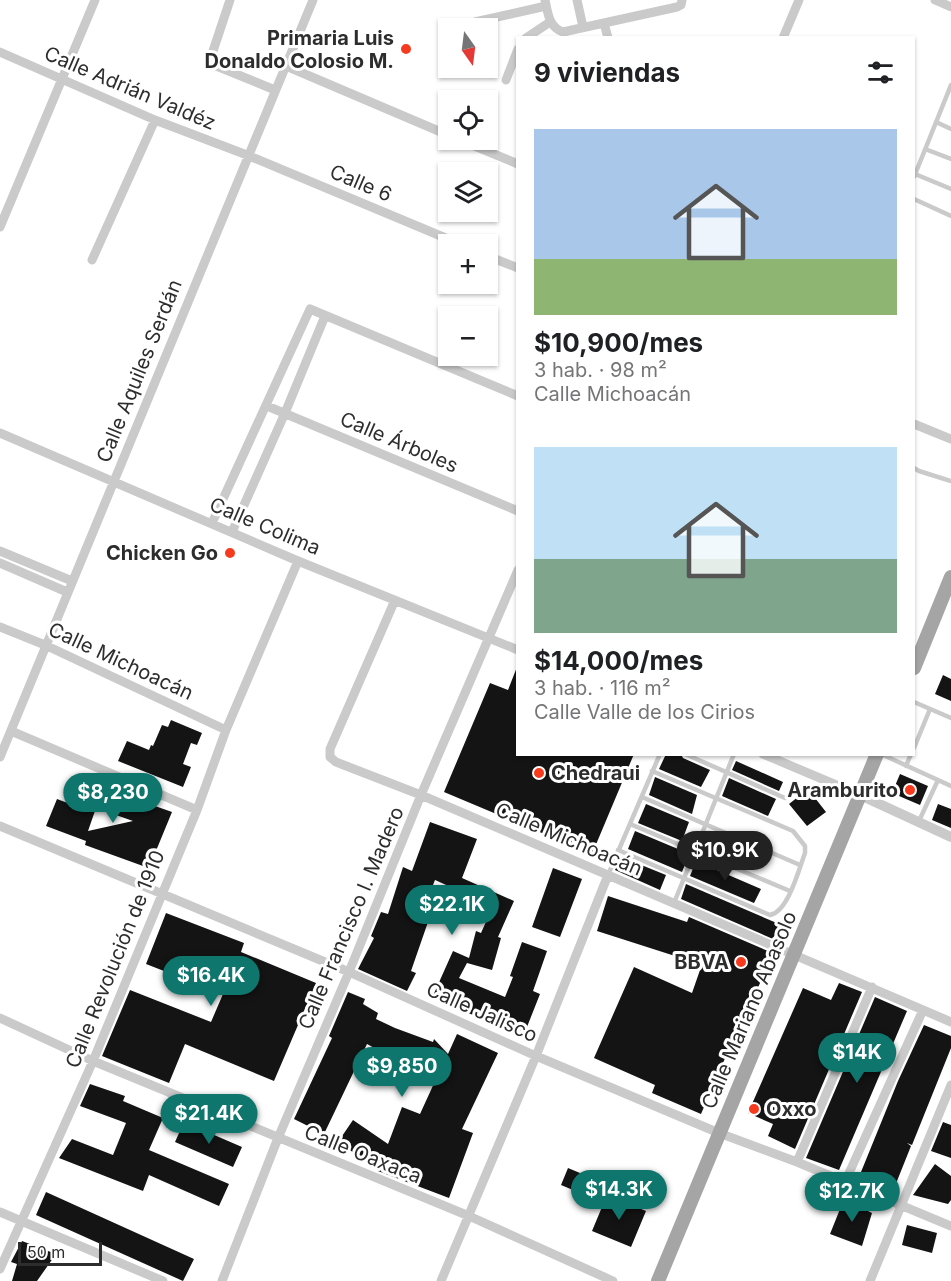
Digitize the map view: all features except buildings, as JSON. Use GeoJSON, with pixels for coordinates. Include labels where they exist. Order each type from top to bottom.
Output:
{"type":"FeatureCollection","features":[{"type":"Feature","properties":{"kind":"main road"},"geometry":{"type":"LineString","coordinates":[[915,666],[951,578]]}},
{"type":"Feature","properties":{"kind":"main road","name":"Calle Mariano Abasolo"},"geometry":{"type":"LineString","coordinates":[[658,1281],[878,756]]}},
{"type":"Feature","properties":{"kind":"street"},"geometry":{"type":"LineString","coordinates":[[0,227],[96,0]]}},
{"type":"Feature","properties":{"kind":"street"},"geometry":{"type":"LineString","coordinates":[[230,0],[209,63],[275,90]]}},
{"type":"Feature","properties":{"kind":"street","name":"Calle Aquiles Serdán"},"geometry":{"type":"LineString","coordinates":[[0,757],[313,0]]}},
{"type":"Feature","properties":{"kind":"street"},"geometry":{"type":"LineString","coordinates":[[577,0],[583,27]]}},
{"type":"Feature","properties":{"kind":"street"},"geometry":{"type":"LineString","coordinates":[[784,36],[799,0]]}},
{"type":"Feature","properties":{"kind":"street"},"geometry":{"type":"LineString","coordinates":[[935,0],[951,7]]}},
{"type":"Feature","properties":{"kind":"street"},"geometry":{"type":"LineString","coordinates":[[491,18],[546,3],[550,22],[555,29],[563,32],[677,7],[681,2]]}},
{"type":"Feature","properties":{"kind":"street"},"geometry":{"type":"LineString","coordinates":[[529,36],[550,22]]}},
{"type":"Feature","properties":{"kind":"street"},"geometry":{"type":"LineString","coordinates":[[604,23],[607,36]]}},
{"type":"Feature","properties":{"kind":"street","name":"Calle Adrián Valdéz"},"geometry":{"type":"LineString","coordinates":[[0,52],[155,120],[247,155]]}},
{"type":"Feature","properties":{"kind":"street"},"geometry":{"type":"LineString","coordinates":[[506,80],[516,54]]}},
{"type":"Feature","properties":{"kind":"street"},"geometry":{"type":"LineString","coordinates":[[286,66],[438,131]]}},
{"type":"Feature","properties":{"kind":"street"},"geometry":{"type":"LineString","coordinates":[[92,260],[155,120]]}},
{"type":"Feature","properties":{"kind":"street"},"geometry":{"type":"LineString","coordinates":[[484,150],[516,163]]}},
{"type":"Feature","properties":{"kind":"street","name":"Calle 6"},"geometry":{"type":"LineString","coordinates":[[247,155],[438,235]]}},
{"type":"Feature","properties":{"kind":"street"},"geometry":{"type":"LineString","coordinates":[[498,260],[516,267]]}},
{"type":"Feature","properties":{"kind":"street"},"geometry":{"type":"LineString","coordinates":[[212,523],[310,309],[516,395]]}},
{"type":"Feature","properties":{"kind":"street"},"geometry":{"type":"LineString","coordinates":[[232,532],[325,316]]}},
{"type":"Feature","properties":{"kind":"street","name":"Calle Árboles"},"geometry":{"type":"LineString","coordinates":[[267,406],[516,510]]}},
{"type":"Feature","properties":{"kind":"street"},"geometry":{"type":"LineString","coordinates":[[915,424],[951,439]]}},
{"type":"Feature","properties":{"kind":"street","name":"Calle Colima"},"geometry":{"type":"LineString","coordinates":[[0,433],[298,561],[516,649]]}},
{"type":"Feature","properties":{"kind":"street"},"geometry":{"type":"LineString","coordinates":[[0,551],[72,581]]}},
{"type":"Feature","properties":{"kind":"street","name":"Calle Revolución de 1910"},"geometry":{"type":"LineString","coordinates":[[0,1269],[93,1061],[196,810],[226,730],[298,561]]}},
{"type":"Feature","properties":{"kind":"street"},"geometry":{"type":"LineString","coordinates":[[0,562],[67,592]]}},
{"type":"Feature","properties":{"kind":"street","name":"Calle Francisco I. Madero"},"geometry":{"type":"LineString","coordinates":[[222,1281],[278,1138],[516,574]]}},
{"type":"Feature","properties":{"kind":"street","name":"Calle Michoacán"},"geometry":{"type":"LineString","coordinates":[[395,600],[330,749],[330,757],[336,762],[421,795],[951,1022]]}},
{"type":"Feature","properties":{"kind":"street","name":"Calle Michoacán"},"geometry":{"type":"LineString","coordinates":[[0,627],[45,645],[226,730]]}},
{"type":"Feature","properties":{"kind":"street"},"geometry":{"type":"LineString","coordinates":[[11,731],[196,810]]}},
{"type":"Feature","properties":{"kind":"street"},"geometry":{"type":"LineString","coordinates":[[769,756],[951,837]]}},
{"type":"Feature","properties":{"kind":"street","name":"Calle Jalisco"},"geometry":{"type":"LineString","coordinates":[[0,825],[350,972],[536,1056],[951,1227]]}},
{"type":"Feature","properties":{"kind":"street"},"geometry":{"type":"LineString","coordinates":[[441,1281],[536,1056],[608,875]]}},
{"type":"Feature","properties":{"kind":"street"},"geometry":{"type":"LineString","coordinates":[[797,1162],[872,987]]}},
{"type":"Feature","properties":{"kind":"street"},"geometry":{"type":"LineString","coordinates":[[845,1182],[922,1010]]}},
{"type":"Feature","properties":{"kind":"street","name":"Calle Oaxaca"},"geometry":{"type":"LineString","coordinates":[[0,1018],[93,1061],[469,1216],[613,1281]]}},
{"type":"Feature","properties":{"kind":"street"},"geometry":{"type":"LineString","coordinates":[[870,1281],[951,1085]]}},
{"type":"Feature","properties":{"kind":"street"},"geometry":{"type":"LineString","coordinates":[[0,1212],[163,1281]]}},
{"type":"Feature","properties":{"kind":"lane"},"geometry":{"type":"LineString","coordinates":[[915,174],[948,99],[951,85]]}},
{"type":"Feature","properties":{"kind":"lane"},"geometry":{"type":"LineString","coordinates":[[936,122],[951,129]]}},
{"type":"Feature","properties":{"kind":"lane"},"geometry":{"type":"LineString","coordinates":[[925,149],[951,159]]}},
{"type":"Feature","properties":{"kind":"lane"},"geometry":{"type":"LineString","coordinates":[[915,176],[951,189]]}},
{"type":"Feature","properties":{"kind":"lane"},"geometry":{"type":"LineString","coordinates":[[915,200],[951,216]]}},
{"type":"Feature","properties":{"kind":"lane"},"geometry":{"type":"LineString","coordinates":[[915,470],[951,481]]}},
{"type":"Feature","properties":{"kind":"lane"},"geometry":{"type":"LineString","coordinates":[[915,702],[951,718]]}},
{"type":"Feature","properties":{"kind":"lane"},"geometry":{"type":"LineString","coordinates":[[915,746],[930,709]]}},
{"type":"Feature","properties":{"kind":"lane"},"geometry":{"type":"LineString","coordinates":[[608,875],[659,756]]}},
{"type":"Feature","properties":{"kind":"lane"},"geometry":{"type":"LineString","coordinates":[[691,756],[785,798]]}},
{"type":"Feature","properties":{"kind":"lane"},"geometry":{"type":"LineString","coordinates":[[674,903],[733,756]]}},
{"type":"Feature","properties":{"kind":"lane"},"geometry":{"type":"LineString","coordinates":[[884,756],[951,786]]}},
{"type":"Feature","properties":{"kind":"lane"},"geometry":{"type":"LineString","coordinates":[[906,766],[910,756]]}},
{"type":"Feature","properties":{"kind":"lane"},"geometry":{"type":"LineString","coordinates":[[618,850],[770,915],[782,910],[805,853],[805,846],[793,831],[699,793],[652,771]]}},
{"type":"Feature","properties":{"kind":"lane"},"geometry":{"type":"LineString","coordinates":[[918,822],[938,780]]}},
{"type":"Feature","properties":{"kind":"lane"},"geometry":{"type":"LineString","coordinates":[[642,797],[800,866]]}},
{"type":"Feature","properties":{"kind":"lane"},"geometry":{"type":"LineString","coordinates":[[630,824],[790,891]]}},
{"type":"Feature","properties":{"kind":"place","name":"Primaria Luis Donaldo Colosio M."},"geometry":{"type":"Point","coordinates":[406,49]}},
{"type":"Feature","properties":{"kind":"place","name":"Chicken Go"},"geometry":{"type":"Point","coordinates":[230,553]}},
{"type":"Feature","properties":{"kind":"place","name":"Chedraui"},"geometry":{"type":"Point","coordinates":[539,773]}},
{"type":"Feature","properties":{"kind":"place","name":"Aramburito"},"geometry":{"type":"Point","coordinates":[910,790]}},
{"type":"Feature","properties":{"kind":"place","name":"BBVA"},"geometry":{"type":"Point","coordinates":[741,962]}},
{"type":"Feature","properties":{"kind":"place","name":"Oxxo"},"geometry":{"type":"Point","coordinates":[754,1109]}}]}
